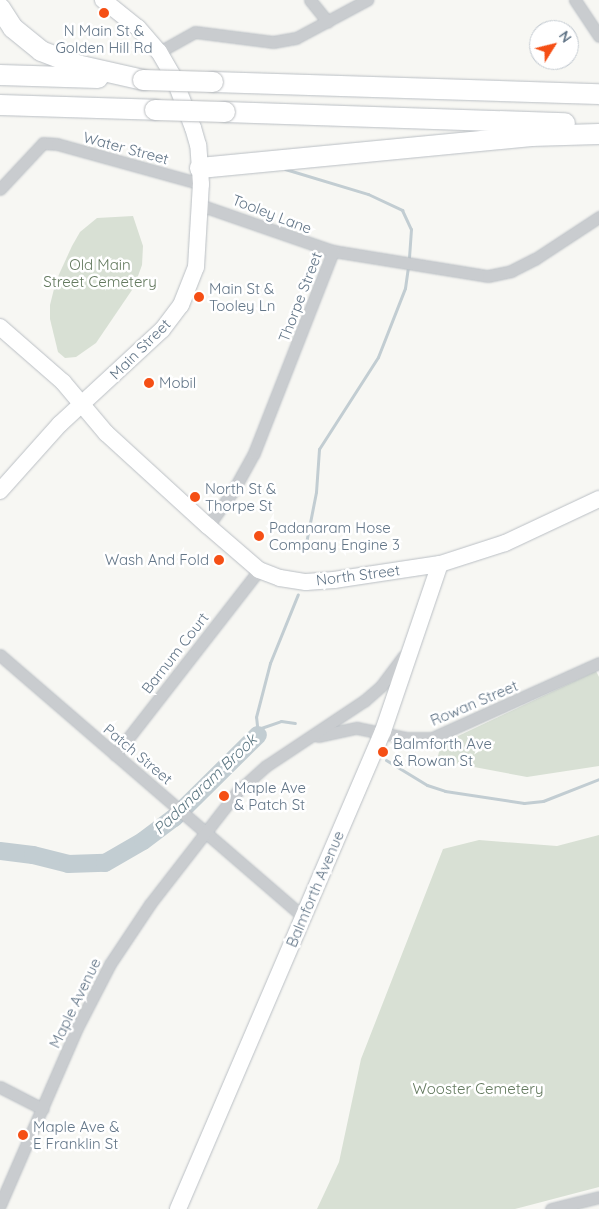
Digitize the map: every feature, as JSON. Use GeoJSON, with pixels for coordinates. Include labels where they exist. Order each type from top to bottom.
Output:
{"type":"FeatureCollection","features":[{"type":"Feature","properties":{"kind":"highway"},"geometry":{"type":"LineString","coordinates":[[0,8],[14,28],[41,51],[77,65],[143,80]]}},
{"type":"Feature","properties":{"kind":"highway"},"geometry":{"type":"LineString","coordinates":[[0,75],[599,94]]}},
{"type":"Feature","properties":{"kind":"highway"},"geometry":{"type":"LineString","coordinates":[[0,105],[599,124]]}},
{"type":"Feature","properties":{"kind":"highway"},"geometry":{"type":"LineString","coordinates":[[201,176],[531,136],[599,134]]}},
{"type":"Feature","properties":{"kind":"main road","name":"Main Street"},"geometry":{"type":"LineString","coordinates":[[0,491],[80,405],[162,330],[181,305],[196,267],[201,176],[193,128],[159,52],[138,28],[103,0]]}},
{"type":"Feature","properties":{"kind":"main road","name":"North Street"},"geometry":{"type":"LineString","coordinates":[[0,327],[63,382],[80,405],[133,459],[259,570],[280,578],[320,581],[440,564],[505,543],[599,499]]}},
{"type":"Feature","properties":{"kind":"main road","name":"Balmforth Avenue"},"geometry":{"type":"LineString","coordinates":[[178,1209],[383,731],[440,564]]}},
{"type":"Feature","properties":{"kind":"street"},"geometry":{"type":"LineString","coordinates":[[310,0],[328,22]]}},
{"type":"Feature","properties":{"kind":"street"},"geometry":{"type":"LineString","coordinates":[[159,52],[195,32],[273,42],[296,38],[367,0]]}},
{"type":"Feature","properties":{"kind":"street"},"geometry":{"type":"LineString","coordinates":[[575,0],[599,36]]}},
{"type":"Feature","properties":{"kind":"street","name":"Water Street"},"geometry":{"type":"LineString","coordinates":[[0,189],[43,144],[57,144],[201,176]]}},
{"type":"Feature","properties":{"kind":"street","name":"Tooley Lane"},"geometry":{"type":"LineString","coordinates":[[200,205],[334,251]]}},
{"type":"Feature","properties":{"kind":"street","name":"Thorpe Street"},"geometry":{"type":"LineString","coordinates":[[208,526],[233,491],[254,453],[334,251],[407,261],[488,276],[511,271],[599,217]]}},
{"type":"Feature","properties":{"kind":"street","name":"Barnum Court"},"geometry":{"type":"LineString","coordinates":[[115,755],[259,570]]}},
{"type":"Feature","properties":{"kind":"street","name":"Rowan Street"},"geometry":{"type":"LineString","coordinates":[[206,832],[237,792],[266,766],[364,701],[396,668],[412,645]]}},
{"type":"Feature","properties":{"kind":"street","name":"Patch Street"},"geometry":{"type":"LineString","coordinates":[[0,655],[303,917]]}},
{"type":"Feature","properties":{"kind":"street","name":"Rowan Street"},"geometry":{"type":"LineString","coordinates":[[298,744],[334,730],[357,728],[383,731],[406,738],[432,738],[599,663]]}},
{"type":"Feature","properties":{"kind":"street","name":"Maple Avenue"},"geometry":{"type":"LineString","coordinates":[[0,1205],[77,1028],[110,964],[206,832]]}},
{"type":"Feature","properties":{"kind":"street"},"geometry":{"type":"LineString","coordinates":[[0,1087],[43,1109]]}},
{"type":"Feature","properties":{"kind":"street"},"geometry":{"type":"LineString","coordinates":[[551,1209],[599,1197]]}},
{"type":"Feature","properties":{"kind":"green space","name":"Old Main Street Cemetery"},"geometry":{"type":"Polygon","coordinates":[[[133,216],[143,246],[142,265],[134,287],[96,343],[76,357],[65,358],[58,352],[50,319],[50,305],[56,281],[72,246],[80,232],[97,218],[133,216]]]}},
{"type":"Feature","properties":{"kind":"green space"},"geometry":{"type":"Polygon","coordinates":[[[596,671],[599,677],[599,766],[527,777],[437,760],[441,744],[596,671]]]}},
{"type":"Feature","properties":{"kind":"green space","name":"Wooster Cemetery"},"geometry":{"type":"Polygon","coordinates":[[[599,835],[599,1187],[515,1209],[317,1209],[339,1162],[361,1059],[443,849],[479,840],[557,846],[599,835]]]}},
{"type":"Feature","properties":{"kind":"waterway"},"geometry":{"type":"LineString","coordinates":[[285,169],[368,194],[402,210],[411,229],[409,260]]}},
{"type":"Feature","properties":{"kind":"waterway"},"geometry":{"type":"LineString","coordinates":[[306,543],[316,492],[319,449],[378,357],[405,288],[408,266]]}},
{"type":"Feature","properties":{"kind":"waterway"},"geometry":{"type":"LineString","coordinates":[[258,735],[256,717],[270,663],[298,594]]}},
{"type":"Feature","properties":{"kind":"waterway","name":"Padanaram Brook"},"geometry":{"type":"LineString","coordinates":[[259,734],[261,728],[281,721],[295,723]]}},
{"type":"Feature","properties":{"kind":"waterway","name":"Padanaram Brook"},"geometry":{"type":"LineString","coordinates":[[0,851],[33,855],[68,864],[105,863],[143,841],[174,818],[258,735]]}},
{"type":"Feature","properties":{"kind":"waterway","name":"Padanaram Brook"},"geometry":{"type":"LineString","coordinates":[[386,760],[427,785],[445,791],[524,803],[543,801],[599,779]]}},
{"type":"Feature","properties":{"kind":"place","name":"N Main St & Golden Hill Rd"},"geometry":{"type":"Point","coordinates":[104,13]}},
{"type":"Feature","properties":{"kind":"place","name":"Main St & Tooley Ln"},"geometry":{"type":"Point","coordinates":[199,297]}},
{"type":"Feature","properties":{"kind":"place","name":"Mobil"},"geometry":{"type":"Point","coordinates":[149,383]}},
{"type":"Feature","properties":{"kind":"place","name":"North St & Thorpe St"},"geometry":{"type":"Point","coordinates":[195,497]}},
{"type":"Feature","properties":{"kind":"place","name":"Padanaram Hose Company Engine 3"},"geometry":{"type":"Point","coordinates":[259,536]}},
{"type":"Feature","properties":{"kind":"place","name":"Wash And Fold"},"geometry":{"type":"Point","coordinates":[219,560]}},
{"type":"Feature","properties":{"kind":"place","name":"Balmforth Ave & Rowan St"},"geometry":{"type":"Point","coordinates":[383,752]}},
{"type":"Feature","properties":{"kind":"place","name":"Maple Ave & Patch St"},"geometry":{"type":"Point","coordinates":[224,796]}},
{"type":"Feature","properties":{"kind":"place","name":"Maple Ave & E Franklin St"},"geometry":{"type":"Point","coordinates":[23,1135]}}]}
